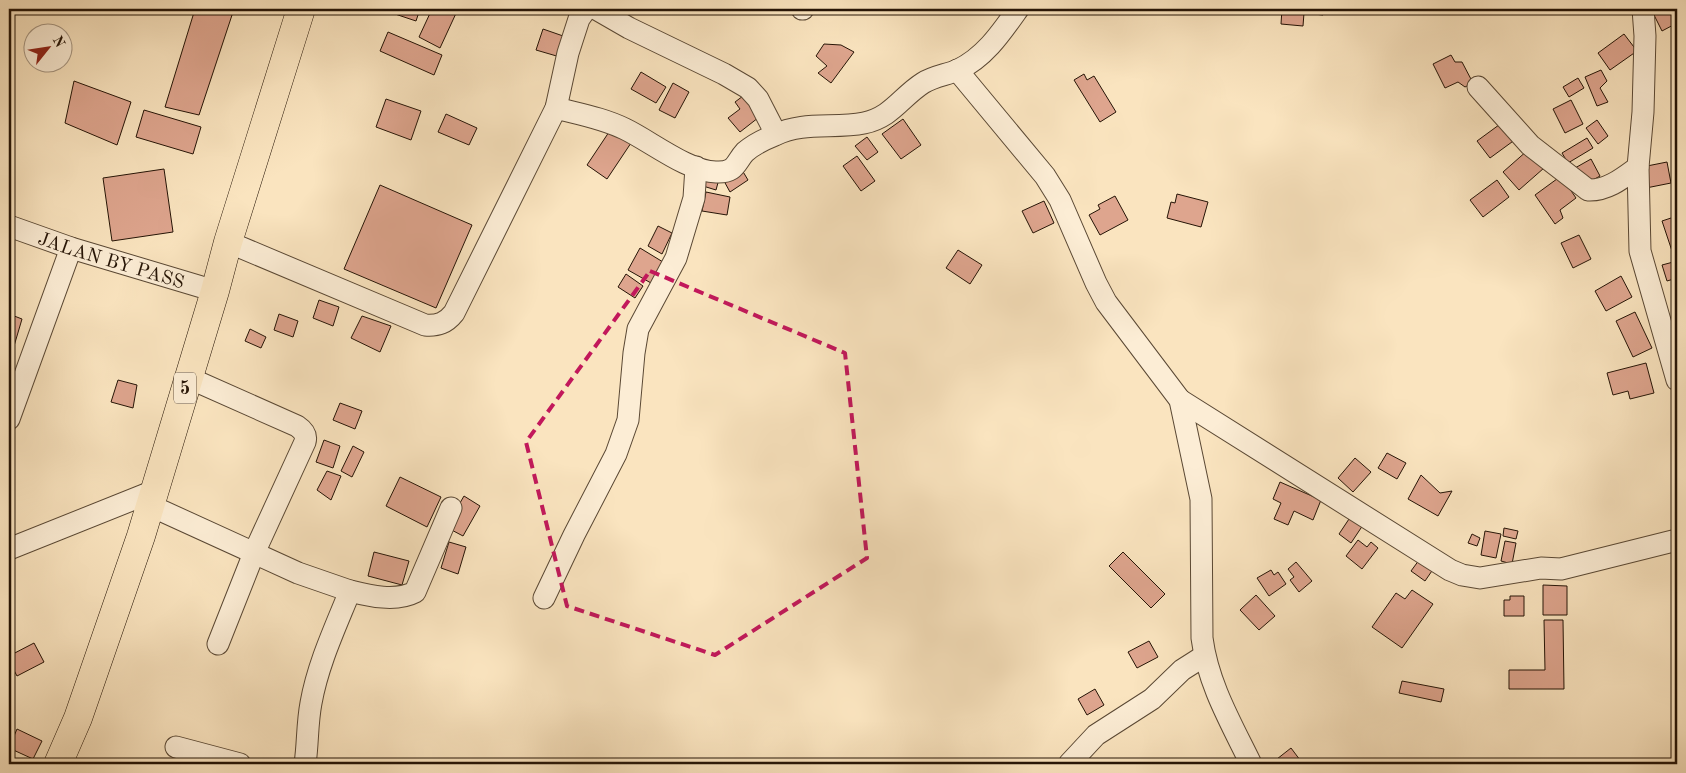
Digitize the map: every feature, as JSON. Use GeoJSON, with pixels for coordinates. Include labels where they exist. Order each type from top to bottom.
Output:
{"type":"FeatureCollection","features":[{"type":"Feature","properties":{"kind":"highway","name":"5"},"geometry":{"type":"LineString","coordinates":[[58,764],[78,718],[114,615],[189,378],[228,242],[301,9]]}},
{"type":"Feature","properties":{"kind":"street"},"geometry":{"type":"LineString","coordinates":[[228,242],[425,325],[442,324],[454,313],[556,108],[569,47],[579,19],[586,9]]}},
{"type":"Feature","properties":{"kind":"street"},"geometry":{"type":"LineString","coordinates":[[596,9],[629,28],[724,74],[748,88],[758,99],[776,134]]}},
{"type":"Feature","properties":{"kind":"street"},"geometry":{"type":"LineString","coordinates":[[556,108],[612,123],[643,138],[673,157],[696,167],[716,172],[730,170],[738,164],[746,152],[776,134],[805,126],[862,124],[893,110],[922,84],[937,76],[957,70],[983,54],[1018,9]]}},
{"type":"Feature","properties":{"kind":"street"},"geometry":{"type":"LineString","coordinates":[[1643,9],[1645,36],[1638,167],[1640,251],[1677,380]]}},
{"type":"Feature","properties":{"kind":"street"},"geometry":{"type":"LineString","coordinates":[[957,70],[1045,176],[1060,200],[1106,302],[1180,400],[1450,570],[1462,575],[1480,578],[1541,568],[1561,569],[1677,540]]}},
{"type":"Feature","properties":{"kind":"street"},"geometry":{"type":"LineString","coordinates":[[1478,87],[1526,142],[1588,190],[1609,186],[1638,167]]}},
{"type":"Feature","properties":{"kind":"street"},"geometry":{"type":"LineString","coordinates":[[544,598],[570,542],[616,454],[628,420],[638,330],[676,258],[694,198],[696,167]]}},
{"type":"Feature","properties":{"kind":"street","name":"JALAN BY PASS"},"geometry":{"type":"LineString","coordinates":[[9,226],[71,248],[215,291]]}},
{"type":"Feature","properties":{"kind":"street"},"geometry":{"type":"LineString","coordinates":[[9,420],[71,248]]}},
{"type":"Feature","properties":{"kind":"street"},"geometry":{"type":"LineString","coordinates":[[189,378],[297,426],[305,436],[254,553],[218,644]]}},
{"type":"Feature","properties":{"kind":"street"},"geometry":{"type":"LineString","coordinates":[[1180,400],[1200,494],[1202,638],[1204,656],[1218,698],[1251,764]]}},
{"type":"Feature","properties":{"kind":"street"},"geometry":{"type":"LineString","coordinates":[[9,549],[151,498],[254,553],[298,574],[350,591],[383,597],[408,595],[415,592],[451,508]]}},
{"type":"Feature","properties":{"kind":"street"},"geometry":{"type":"LineString","coordinates":[[305,764],[306,732],[320,667],[350,591]]}},
{"type":"Feature","properties":{"kind":"street"},"geometry":{"type":"LineString","coordinates":[[1069,764],[1096,735],[1152,699],[1182,670],[1204,656]]}},
{"type":"Feature","properties":{"kind":"street"},"geometry":{"type":"LineString","coordinates":[[176,747],[240,764]]}},
{"type":"Feature","properties":{"kind":"highlighted area"},"geometry":{"type":"Polygon","coordinates":[[[650,271],[845,353],[867,558],[715,655],[567,606],[526,442],[650,271]]]}},
{"type":"Feature","properties":{"kind":"building"},"geometry":{"type":"Polygon","coordinates":[[[195,9],[234,9],[199,115],[165,107],[195,9]]]}},
{"type":"Feature","properties":{"kind":"building"},"geometry":{"type":"Polygon","coordinates":[[[380,9],[420,9],[416,21],[380,9]]]}},
{"type":"Feature","properties":{"kind":"building"},"geometry":{"type":"Polygon","coordinates":[[[432,9],[458,9],[440,48],[419,37],[432,9]]]}},
{"type":"Feature","properties":{"kind":"building"},"geometry":{"type":"Polygon","coordinates":[[[1282,9],[1324,9],[1323,15],[1304,13],[1303,26],[1281,24],[1282,9]]]}},
{"type":"Feature","properties":{"kind":"building"},"geometry":{"type":"Polygon","coordinates":[[[1651,9],[1673,9],[1677,17],[1677,23],[1662,31],[1651,9]]]}},
{"type":"Feature","properties":{"kind":"building"},"geometry":{"type":"Polygon","coordinates":[[[543,29],[566,37],[560,57],[536,50],[543,29]]]}},
{"type":"Feature","properties":{"kind":"building"},"geometry":{"type":"Polygon","coordinates":[[[388,32],[442,55],[434,75],[380,51],[388,32]]]}},
{"type":"Feature","properties":{"kind":"building"},"geometry":{"type":"Polygon","coordinates":[[[1624,34],[1637,51],[1610,70],[1598,53],[1624,34]]]}},
{"type":"Feature","properties":{"kind":"building"},"geometry":{"type":"Polygon","coordinates":[[[824,44],[841,45],[854,52],[831,83],[818,73],[827,66],[816,56],[824,44]]]}},
{"type":"Feature","properties":{"kind":"building"},"geometry":{"type":"Polygon","coordinates":[[[1451,55],[1455,62],[1462,62],[1473,83],[1465,87],[1458,82],[1445,88],[1433,64],[1451,55]]]}},
{"type":"Feature","properties":{"kind":"building"},"geometry":{"type":"Polygon","coordinates":[[[1601,70],[1607,81],[1600,88],[1608,102],[1597,106],[1585,77],[1601,70]]]}},
{"type":"Feature","properties":{"kind":"building"},"geometry":{"type":"Polygon","coordinates":[[[641,72],[666,87],[656,103],[631,89],[641,72]]]}},
{"type":"Feature","properties":{"kind":"building"},"geometry":{"type":"Polygon","coordinates":[[[1084,74],[1087,80],[1094,76],[1116,112],[1100,122],[1074,80],[1084,74]]]}},
{"type":"Feature","properties":{"kind":"building"},"geometry":{"type":"Polygon","coordinates":[[[1578,78],[1584,88],[1569,97],[1563,87],[1578,78]]]}},
{"type":"Feature","properties":{"kind":"building"},"geometry":{"type":"Polygon","coordinates":[[[74,81],[131,102],[117,145],[65,123],[74,81]]]}},
{"type":"Feature","properties":{"kind":"building"},"geometry":{"type":"Polygon","coordinates":[[[673,83],[689,92],[675,118],[659,110],[673,83]]]}},
{"type":"Feature","properties":{"kind":"building"},"geometry":{"type":"Polygon","coordinates":[[[747,93],[763,114],[740,132],[728,118],[740,109],[735,102],[747,93]]]}},
{"type":"Feature","properties":{"kind":"building"},"geometry":{"type":"Polygon","coordinates":[[[386,99],[421,111],[411,140],[376,127],[386,99]]]}},
{"type":"Feature","properties":{"kind":"building"},"geometry":{"type":"Polygon","coordinates":[[[1571,100],[1583,124],[1565,133],[1553,109],[1571,100]]]}},
{"type":"Feature","properties":{"kind":"building"},"geometry":{"type":"Polygon","coordinates":[[[144,110],[201,127],[193,154],[136,137],[144,110]]]}},
{"type":"Feature","properties":{"kind":"building"},"geometry":{"type":"Polygon","coordinates":[[[446,114],[477,128],[469,145],[438,132],[446,114]]]}},
{"type":"Feature","properties":{"kind":"building"},"geometry":{"type":"Polygon","coordinates":[[[903,119],[921,145],[901,159],[882,134],[903,119]]]}},
{"type":"Feature","properties":{"kind":"building"},"geometry":{"type":"Polygon","coordinates":[[[1597,120],[1608,136],[1598,144],[1586,128],[1597,120]]]}},
{"type":"Feature","properties":{"kind":"building"},"geometry":{"type":"Polygon","coordinates":[[[1503,122],[1516,139],[1490,158],[1477,141],[1503,122]]]}},
{"type":"Feature","properties":{"kind":"building"},"geometry":{"type":"Polygon","coordinates":[[[611,129],[631,143],[607,179],[587,165],[611,129]]]}},
{"type":"Feature","properties":{"kind":"building"},"geometry":{"type":"Polygon","coordinates":[[[867,137],[878,152],[867,160],[855,146],[867,137]]]}},
{"type":"Feature","properties":{"kind":"building"},"geometry":{"type":"Polygon","coordinates":[[[1587,138],[1593,148],[1568,163],[1562,153],[1587,138]]]}},
{"type":"Feature","properties":{"kind":"building"},"geometry":{"type":"Polygon","coordinates":[[[1528,150],[1544,168],[1519,190],[1503,172],[1528,150]]]}},
{"type":"Feature","properties":{"kind":"building"},"geometry":{"type":"Polygon","coordinates":[[[857,156],[875,181],[861,191],[843,166],[857,156]]]}},
{"type":"Feature","properties":{"kind":"building"},"geometry":{"type":"Polygon","coordinates":[[[1591,159],[1600,176],[1584,185],[1575,168],[1591,159]]]}},
{"type":"Feature","properties":{"kind":"building"},"geometry":{"type":"Polygon","coordinates":[[[1667,162],[1671,183],[1646,188],[1642,167],[1667,162]]]}},
{"type":"Feature","properties":{"kind":"building"},"geometry":{"type":"Polygon","coordinates":[[[164,169],[173,232],[112,241],[103,178],[164,169]]]}},
{"type":"Feature","properties":{"kind":"building"},"geometry":{"type":"Polygon","coordinates":[[[742,170],[748,180],[730,192],[724,181],[742,170]]]}},
{"type":"Feature","properties":{"kind":"building"},"geometry":{"type":"Polygon","coordinates":[[[705,176],[719,179],[716,190],[703,186],[705,176]]]}},
{"type":"Feature","properties":{"kind":"building"},"geometry":{"type":"Polygon","coordinates":[[[1561,176],[1576,198],[1560,210],[1563,218],[1555,224],[1535,195],[1561,176]]]}},
{"type":"Feature","properties":{"kind":"building"},"geometry":{"type":"Polygon","coordinates":[[[1497,180],[1509,197],[1483,217],[1470,200],[1497,180]]]}},
{"type":"Feature","properties":{"kind":"building"},"geometry":{"type":"Polygon","coordinates":[[[380,185],[472,225],[436,308],[344,269],[380,185]]]}},
{"type":"Feature","properties":{"kind":"building"},"geometry":{"type":"Polygon","coordinates":[[[706,192],[730,197],[727,215],[702,211],[706,192]]]}},
{"type":"Feature","properties":{"kind":"building"},"geometry":{"type":"Polygon","coordinates":[[[1177,194],[1208,202],[1201,227],[1167,218],[1171,202],[1175,203],[1177,194]]]}},
{"type":"Feature","properties":{"kind":"building"},"geometry":{"type":"Polygon","coordinates":[[[1115,196],[1128,220],[1100,235],[1089,215],[1100,209],[1098,205],[1115,196]]]}},
{"type":"Feature","properties":{"kind":"building"},"geometry":{"type":"Polygon","coordinates":[[[1044,201],[1054,223],[1033,233],[1022,211],[1044,201]]]}},
{"type":"Feature","properties":{"kind":"building"},"geometry":{"type":"Polygon","coordinates":[[[1677,216],[1677,253],[1673,254],[1662,221],[1677,216]]]}},
{"type":"Feature","properties":{"kind":"building"},"geometry":{"type":"Polygon","coordinates":[[[658,226],[672,233],[662,254],[648,246],[658,226]]]}},
{"type":"Feature","properties":{"kind":"building"},"geometry":{"type":"Polygon","coordinates":[[[1579,235],[1591,259],[1573,268],[1561,243],[1579,235]]]}},
{"type":"Feature","properties":{"kind":"building"},"geometry":{"type":"Polygon","coordinates":[[[640,248],[663,262],[651,283],[628,270],[640,248]]]}},
{"type":"Feature","properties":{"kind":"building"},"geometry":{"type":"Polygon","coordinates":[[[958,250],[982,265],[970,284],[946,268],[958,250]]]}},
{"type":"Feature","properties":{"kind":"building"},"geometry":{"type":"Polygon","coordinates":[[[1677,261],[1677,278],[1667,281],[1662,265],[1677,261]]]}},
{"type":"Feature","properties":{"kind":"building"},"geometry":{"type":"Polygon","coordinates":[[[626,274],[643,286],[635,298],[618,287],[626,274]]]}},
{"type":"Feature","properties":{"kind":"building"},"geometry":{"type":"Polygon","coordinates":[[[1621,276],[1632,297],[1606,311],[1595,291],[1621,276]]]}},
{"type":"Feature","properties":{"kind":"building"},"geometry":{"type":"Polygon","coordinates":[[[319,300],[339,307],[333,326],[313,318],[319,300]]]}},
{"type":"Feature","properties":{"kind":"building"},"geometry":{"type":"Polygon","coordinates":[[[1635,312],[1652,348],[1633,357],[1616,321],[1635,312]]]}},
{"type":"Feature","properties":{"kind":"building"},"geometry":{"type":"Polygon","coordinates":[[[9,314],[22,319],[9,363],[9,314]]]}},
{"type":"Feature","properties":{"kind":"building"},"geometry":{"type":"Polygon","coordinates":[[[279,314],[298,321],[293,337],[274,330],[279,314]]]}},
{"type":"Feature","properties":{"kind":"building"},"geometry":{"type":"Polygon","coordinates":[[[362,316],[391,326],[380,352],[351,338],[362,316]]]}},
{"type":"Feature","properties":{"kind":"building"},"geometry":{"type":"Polygon","coordinates":[[[250,329],[266,337],[261,348],[245,341],[250,329]]]}},
{"type":"Feature","properties":{"kind":"building"},"geometry":{"type":"Polygon","coordinates":[[[1646,363],[1654,393],[1630,399],[1628,391],[1613,395],[1607,373],[1646,363]]]}},
{"type":"Feature","properties":{"kind":"building"},"geometry":{"type":"Polygon","coordinates":[[[118,380],[137,385],[133,408],[111,402],[118,380]]]}},
{"type":"Feature","properties":{"kind":"building"},"geometry":{"type":"Polygon","coordinates":[[[340,403],[362,411],[355,429],[333,420],[340,403]]]}},
{"type":"Feature","properties":{"kind":"building"},"geometry":{"type":"Polygon","coordinates":[[[324,440],[340,446],[333,468],[316,462],[324,440]]]}},
{"type":"Feature","properties":{"kind":"building"},"geometry":{"type":"Polygon","coordinates":[[[353,446],[364,452],[352,477],[341,471],[353,446]]]}},
{"type":"Feature","properties":{"kind":"building"},"geometry":{"type":"Polygon","coordinates":[[[1387,453],[1406,463],[1397,479],[1378,468],[1387,453]]]}},
{"type":"Feature","properties":{"kind":"building"},"geometry":{"type":"Polygon","coordinates":[[[1355,458],[1371,472],[1353,492],[1338,478],[1355,458]]]}},
{"type":"Feature","properties":{"kind":"building"},"geometry":{"type":"Polygon","coordinates":[[[327,471],[341,476],[331,500],[317,490],[327,471]]]}},
{"type":"Feature","properties":{"kind":"building"},"geometry":{"type":"Polygon","coordinates":[[[1421,475],[1440,493],[1452,491],[1438,516],[1408,499],[1421,475]]]}},
{"type":"Feature","properties":{"kind":"building"},"geometry":{"type":"Polygon","coordinates":[[[400,477],[441,497],[427,527],[386,506],[400,477]]]}},
{"type":"Feature","properties":{"kind":"building"},"geometry":{"type":"Polygon","coordinates":[[[1280,482],[1321,500],[1313,520],[1294,511],[1288,525],[1274,519],[1281,503],[1273,499],[1280,482]]]}},
{"type":"Feature","properties":{"kind":"building"},"geometry":{"type":"Polygon","coordinates":[[[464,496],[480,506],[463,536],[446,527],[464,496]]]}},
{"type":"Feature","properties":{"kind":"building"},"geometry":{"type":"Polygon","coordinates":[[[1351,516],[1363,525],[1351,543],[1339,534],[1351,516]]]}},
{"type":"Feature","properties":{"kind":"building"},"geometry":{"type":"Polygon","coordinates":[[[1504,528],[1518,531],[1516,539],[1503,536],[1504,528]]]}},
{"type":"Feature","properties":{"kind":"building"},"geometry":{"type":"Polygon","coordinates":[[[1485,531],[1501,534],[1496,558],[1481,555],[1485,531]]]}},
{"type":"Feature","properties":{"kind":"building"},"geometry":{"type":"Polygon","coordinates":[[[1472,534],[1480,538],[1477,546],[1468,543],[1472,534]]]}},
{"type":"Feature","properties":{"kind":"building"},"geometry":{"type":"Polygon","coordinates":[[[1358,540],[1367,547],[1371,542],[1378,548],[1362,569],[1346,556],[1358,540]]]}},
{"type":"Feature","properties":{"kind":"building"},"geometry":{"type":"Polygon","coordinates":[[[1505,541],[1516,543],[1512,564],[1501,561],[1505,541]]]}},
{"type":"Feature","properties":{"kind":"building"},"geometry":{"type":"Polygon","coordinates":[[[449,542],[466,547],[458,574],[441,568],[449,542]]]}},
{"type":"Feature","properties":{"kind":"building"},"geometry":{"type":"Polygon","coordinates":[[[374,552],[409,561],[402,585],[368,576],[374,552]]]}},
{"type":"Feature","properties":{"kind":"building"},"geometry":{"type":"Polygon","coordinates":[[[1123,552],[1165,594],[1151,608],[1109,566],[1123,552]]]}},
{"type":"Feature","properties":{"kind":"building"},"geometry":{"type":"Polygon","coordinates":[[[1422,556],[1436,565],[1425,581],[1411,571],[1422,556]]]}},
{"type":"Feature","properties":{"kind":"building"},"geometry":{"type":"Polygon","coordinates":[[[1296,562],[1312,581],[1299,592],[1290,580],[1294,577],[1288,569],[1296,562]]]}},
{"type":"Feature","properties":{"kind":"building"},"geometry":{"type":"Polygon","coordinates":[[[1271,570],[1274,575],[1278,572],[1286,584],[1269,596],[1257,578],[1271,570]]]}},
{"type":"Feature","properties":{"kind":"building"},"geometry":{"type":"Polygon","coordinates":[[[1543,585],[1567,586],[1567,615],[1543,615],[1543,585]]]}},
{"type":"Feature","properties":{"kind":"building"},"geometry":{"type":"Polygon","coordinates":[[[1412,590],[1433,604],[1402,648],[1372,627],[1396,593],[1405,599],[1412,590]]]}},
{"type":"Feature","properties":{"kind":"building"},"geometry":{"type":"Polygon","coordinates":[[[1256,595],[1275,616],[1259,630],[1240,610],[1256,595]]]}},
{"type":"Feature","properties":{"kind":"building"},"geometry":{"type":"Polygon","coordinates":[[[1510,596],[1524,596],[1524,616],[1504,616],[1504,600],[1510,600],[1510,596]]]}},
{"type":"Feature","properties":{"kind":"building"},"geometry":{"type":"Polygon","coordinates":[[[1544,620],[1563,620],[1564,689],[1509,689],[1509,670],[1545,670],[1544,620]]]}},
{"type":"Feature","properties":{"kind":"building"},"geometry":{"type":"Polygon","coordinates":[[[1149,641],[1158,657],[1137,668],[1128,652],[1149,641]]]}},
{"type":"Feature","properties":{"kind":"building"},"geometry":{"type":"Polygon","coordinates":[[[34,643],[44,662],[17,676],[9,661],[9,656],[34,643]]]}},
{"type":"Feature","properties":{"kind":"building"},"geometry":{"type":"Polygon","coordinates":[[[1402,681],[1444,689],[1441,702],[1399,693],[1402,681]]]}},
{"type":"Feature","properties":{"kind":"building"},"geometry":{"type":"Polygon","coordinates":[[[1095,689],[1104,705],[1087,715],[1078,699],[1095,689]]]}},
{"type":"Feature","properties":{"kind":"building"},"geometry":{"type":"Polygon","coordinates":[[[17,729],[42,741],[33,759],[9,748],[17,729]]]}},
{"type":"Feature","properties":{"kind":"building"},"geometry":{"type":"Polygon","coordinates":[[[1291,748],[1303,764],[1280,764],[1277,759],[1291,748]]]}}]}
